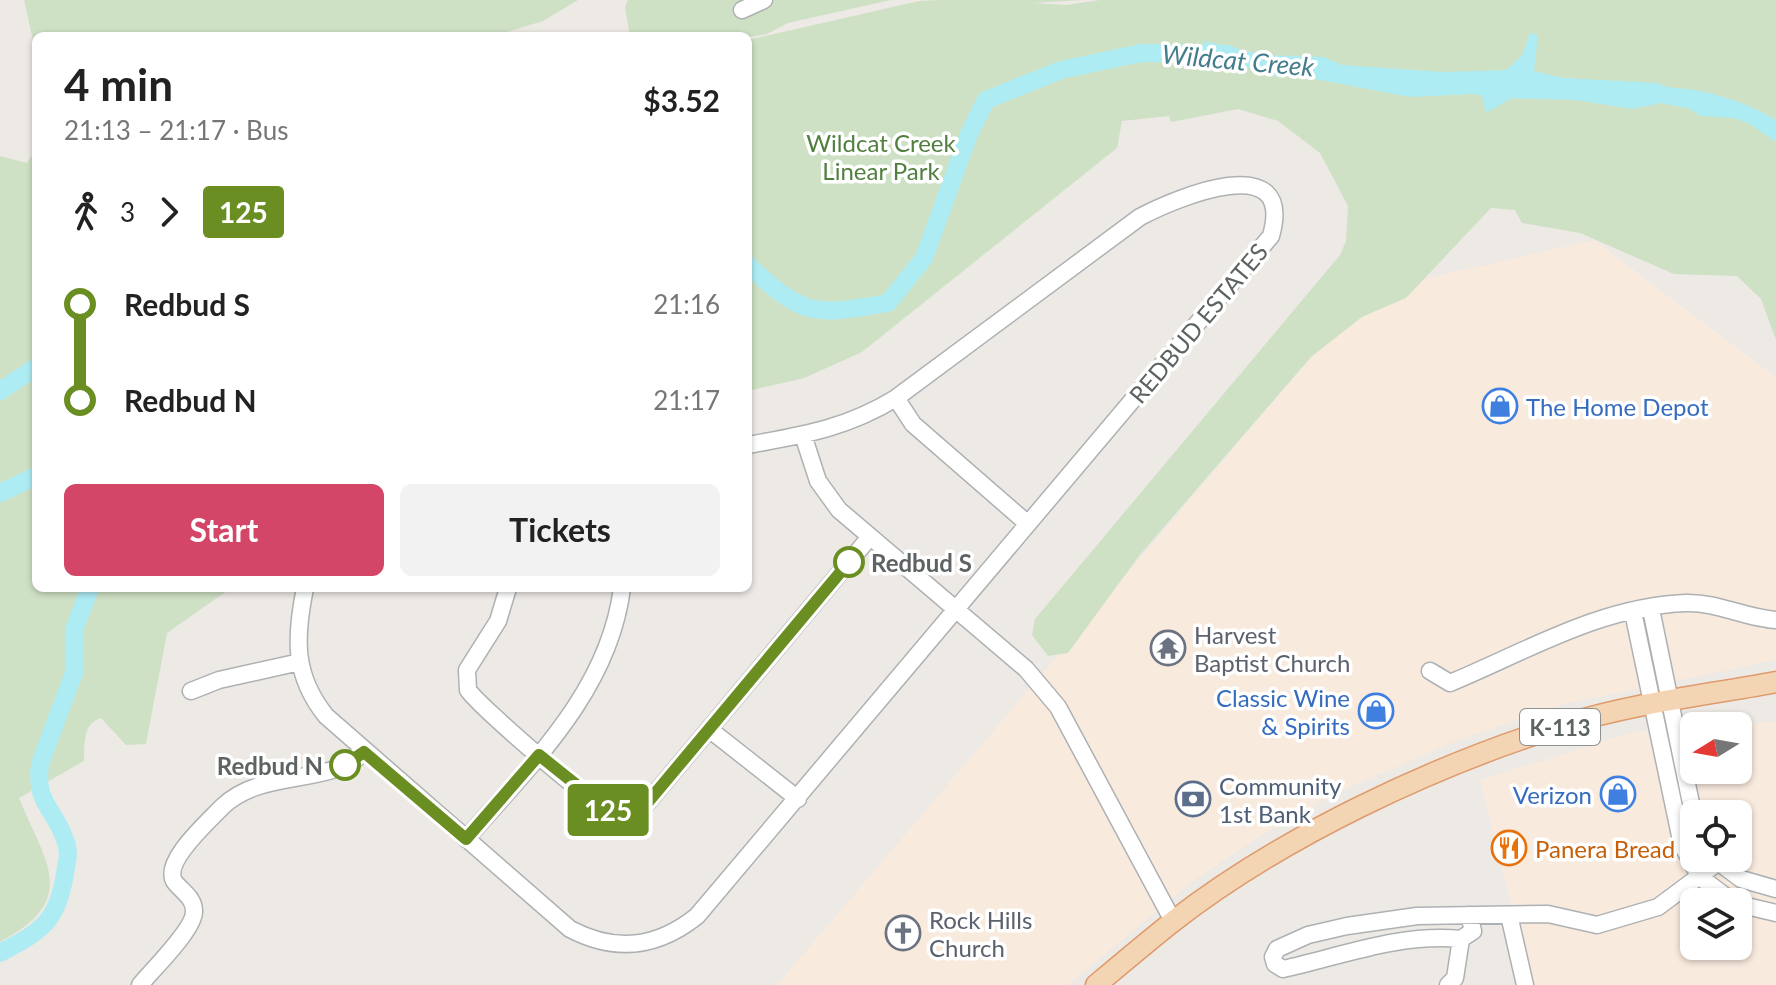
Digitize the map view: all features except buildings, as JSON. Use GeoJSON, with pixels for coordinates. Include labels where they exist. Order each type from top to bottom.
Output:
{"type":"FeatureCollection","features":[{"type":"Feature","properties":{"kind":"main road","name":"K-113"},"geometry":{"type":"LineString","coordinates":[[1096,985],[1173,921],[1232,880],[1352,811],[1471,758],[1541,733],[1661,704],[1776,682]]}},
{"type":"Feature","properties":{"kind":"street"},"geometry":{"type":"LineString","coordinates":[[742,10],[764,0]]}},
{"type":"Feature","properties":{"kind":"street","name":"REDBUD ESTATES"},"geometry":{"type":"LineString","coordinates":[[304,592],[296,632],[300,662],[318,706],[364,752],[570,929],[593,941],[636,945],[674,932],[697,916],[798,799],[1271,236],[1276,218],[1272,200],[1260,188],[1243,184],[1174,199],[1140,217],[896,398],[845,425],[752,444]]}},
{"type":"Feature","properties":{"kind":"street"},"geometry":{"type":"LineString","coordinates":[[896,398],[913,424],[1028,524]]}},
{"type":"Feature","properties":{"kind":"street"},"geometry":{"type":"LineString","coordinates":[[803,435],[818,481],[839,510],[1026,669],[1058,707],[1173,921]]}},
{"type":"Feature","properties":{"kind":"street"},"geometry":{"type":"LineString","coordinates":[[507,592],[498,621],[471,660],[466,679],[473,697],[609,811],[628,813],[643,808],[869,538]]}},
{"type":"Feature","properties":{"kind":"street"},"geometry":{"type":"LineString","coordinates":[[466,839],[539,755],[583,698],[605,655],[621,592]]}},
{"type":"Feature","properties":{"kind":"street"},"geometry":{"type":"LineString","coordinates":[[1430,671],[1450,683],[1561,632],[1633,612],[1686,603],[1711,605],[1776,620]]}},
{"type":"Feature","properties":{"kind":"street"},"geometry":{"type":"LineString","coordinates":[[1651,609],[1677,830],[1686,856],[1700,877],[1715,888]]}},
{"type":"Feature","properties":{"kind":"street"},"geometry":{"type":"LineString","coordinates":[[1633,612],[1689,800]]}},
{"type":"Feature","properties":{"kind":"street"},"geometry":{"type":"LineString","coordinates":[[191,691],[219,680],[300,662]]}},
{"type":"Feature","properties":{"kind":"street"},"geometry":{"type":"LineString","coordinates":[[709,729],[798,799]]}},
{"type":"Feature","properties":{"kind":"street"},"geometry":{"type":"LineString","coordinates":[[140,985],[190,925],[195,912],[191,899],[173,880],[172,870],[177,855],[223,807],[258,785],[345,765],[364,752]]}},
{"type":"Feature","properties":{"kind":"street"},"geometry":{"type":"LineString","coordinates":[[1469,915],[1473,931],[1461,939],[1439,937],[1361,948],[1283,969],[1273,957],[1277,949],[1290,942],[1347,926],[1417,916],[1469,915],[1509,915],[1548,914],[1597,925],[1658,907],[1704,872]]}},
{"type":"Feature","properties":{"kind":"street"},"geometry":{"type":"LineString","coordinates":[[1731,872],[1741,879],[1776,889]]}},
{"type":"Feature","properties":{"kind":"street"},"geometry":{"type":"LineString","coordinates":[[1752,907],[1776,913]]}},
{"type":"Feature","properties":{"kind":"street"},"geometry":{"type":"LineString","coordinates":[[1509,915],[1525,985]]}},
{"type":"Feature","properties":{"kind":"street"},"geometry":{"type":"LineString","coordinates":[[1448,985],[1455,978],[1461,939]]}},
{"type":"Feature","properties":{"kind":"shaded area"},"geometry":{"type":"Polygon","coordinates":[[[1594,240],[1776,377],[1776,660],[1565,704],[1454,742],[1341,791],[1265,833],[1193,881],[1068,985],[777,985],[1367,292],[1594,240]]]}},
{"type":"Feature","properties":{"kind":"shaded area"},"geometry":{"type":"Polygon","coordinates":[[[1776,721],[1776,985],[1531,985],[1480,780],[1633,732],[1680,729],[1680,784],[1752,784],[1752,723],[1776,721]]]}},
{"type":"Feature","properties":{"kind":"green space"},"geometry":{"type":"Polygon","coordinates":[[[24,0],[578,0],[543,21],[507,32],[32,32],[32,36],[24,0]]]}},
{"type":"Feature","properties":{"kind":"green space"},"geometry":{"type":"Polygon","coordinates":[[[628,0],[891,0],[788,23],[767,34],[752,36],[752,32],[629,32],[625,7],[628,0]]]}},
{"type":"Feature","properties":{"kind":"green space","name":"Wildcat Creek Linear Park"},"geometry":{"type":"Polygon","coordinates":[[[1082,0],[1034,3],[1066,5],[1100,0],[1776,0],[1776,340],[1761,299],[1737,276],[1674,274],[1580,233],[1522,223],[1515,210],[1491,208],[1406,298],[1362,317],[1311,357],[1139,556],[1068,653],[1048,656],[1032,635],[1035,619],[1340,255],[1346,241],[1348,206],[1320,153],[1278,121],[1238,109],[1171,122],[1169,116],[1122,121],[1117,148],[862,352],[804,378],[752,390],[752,39],[919,1],[1082,0]]]}},
{"type":"Feature","properties":{"kind":"green space"},"geometry":{"type":"Polygon","coordinates":[[[32,155],[32,592],[225,592],[167,633],[146,744],[126,745],[101,718],[88,730],[84,761],[19,798],[46,860],[50,878],[48,894],[41,910],[25,926],[0,942],[0,156],[27,163],[32,155]]]}},
{"type":"Feature","properties":{"kind":"water"},"geometry":{"type":"Polygon","coordinates":[[[1530,33],[1538,35],[1534,71],[1563,78],[1658,83],[1726,98],[1776,120],[1776,142],[1748,123],[1733,118],[1701,116],[1690,109],[1662,103],[1632,109],[1576,100],[1512,98],[1486,113],[1482,96],[1474,94],[1410,97],[1294,75],[1275,76],[1219,59],[1207,59],[1204,41],[1264,55],[1324,57],[1342,65],[1443,72],[1506,70],[1522,55],[1530,33]]]}},
{"type":"Feature","properties":{"kind":"waterway","name":"Wildcat Creek"},"geometry":{"type":"LineString","coordinates":[[752,269],[783,295],[811,308],[842,310],[888,303],[924,258],[969,134],[986,100],[1061,70],[1141,53],[1228,54]]}},
{"type":"Feature","properties":{"kind":"waterway","name":"Wildcat Creek"},"geometry":{"type":"LineString","coordinates":[[0,391],[32,370]]}},
{"type":"Feature","properties":{"kind":"waterway","name":"Wildcat Creek"},"geometry":{"type":"LineString","coordinates":[[0,493],[32,478]]}},
{"type":"Feature","properties":{"kind":"waterway","name":"Wildcat Creek"},"geometry":{"type":"LineString","coordinates":[[0,953],[46,923],[62,889],[68,859],[67,846],[42,796],[40,764],[75,670],[75,627],[88,592]]}},
{"type":"Feature","properties":{"kind":"bus line","name":"125"},"geometry":{"type":"LineString","coordinates":[[345,765],[364,752],[466,839],[539,755],[609,811],[628,813],[643,808],[849,562]]}},
{"type":"Feature","properties":{"kind":"place","name":"The Home Depot"},"geometry":{"type":"Point","coordinates":[1500,406]}},
{"type":"Feature","properties":{"kind":"place","name":"Redbud S"},"geometry":{"type":"Point","coordinates":[849,562]}},
{"type":"Feature","properties":{"kind":"place","name":"Harvest Baptist Church"},"geometry":{"type":"Point","coordinates":[1168,648]}},
{"type":"Feature","properties":{"kind":"place","name":"Classic Wine & Spirits"},"geometry":{"type":"Point","coordinates":[1376,711]}},
{"type":"Feature","properties":{"kind":"place","name":"Redbud N"},"geometry":{"type":"Point","coordinates":[345,765]}},
{"type":"Feature","properties":{"kind":"place","name":"Verizon"},"geometry":{"type":"Point","coordinates":[1618,794]}},
{"type":"Feature","properties":{"kind":"place","name":"Community 1st Bank"},"geometry":{"type":"Point","coordinates":[1193,799]}},
{"type":"Feature","properties":{"kind":"place","name":"Panera Bread"},"geometry":{"type":"Point","coordinates":[1509,848]}},
{"type":"Feature","properties":{"kind":"place","name":"Rock Hills Church"},"geometry":{"type":"Point","coordinates":[903,933]}}]}
